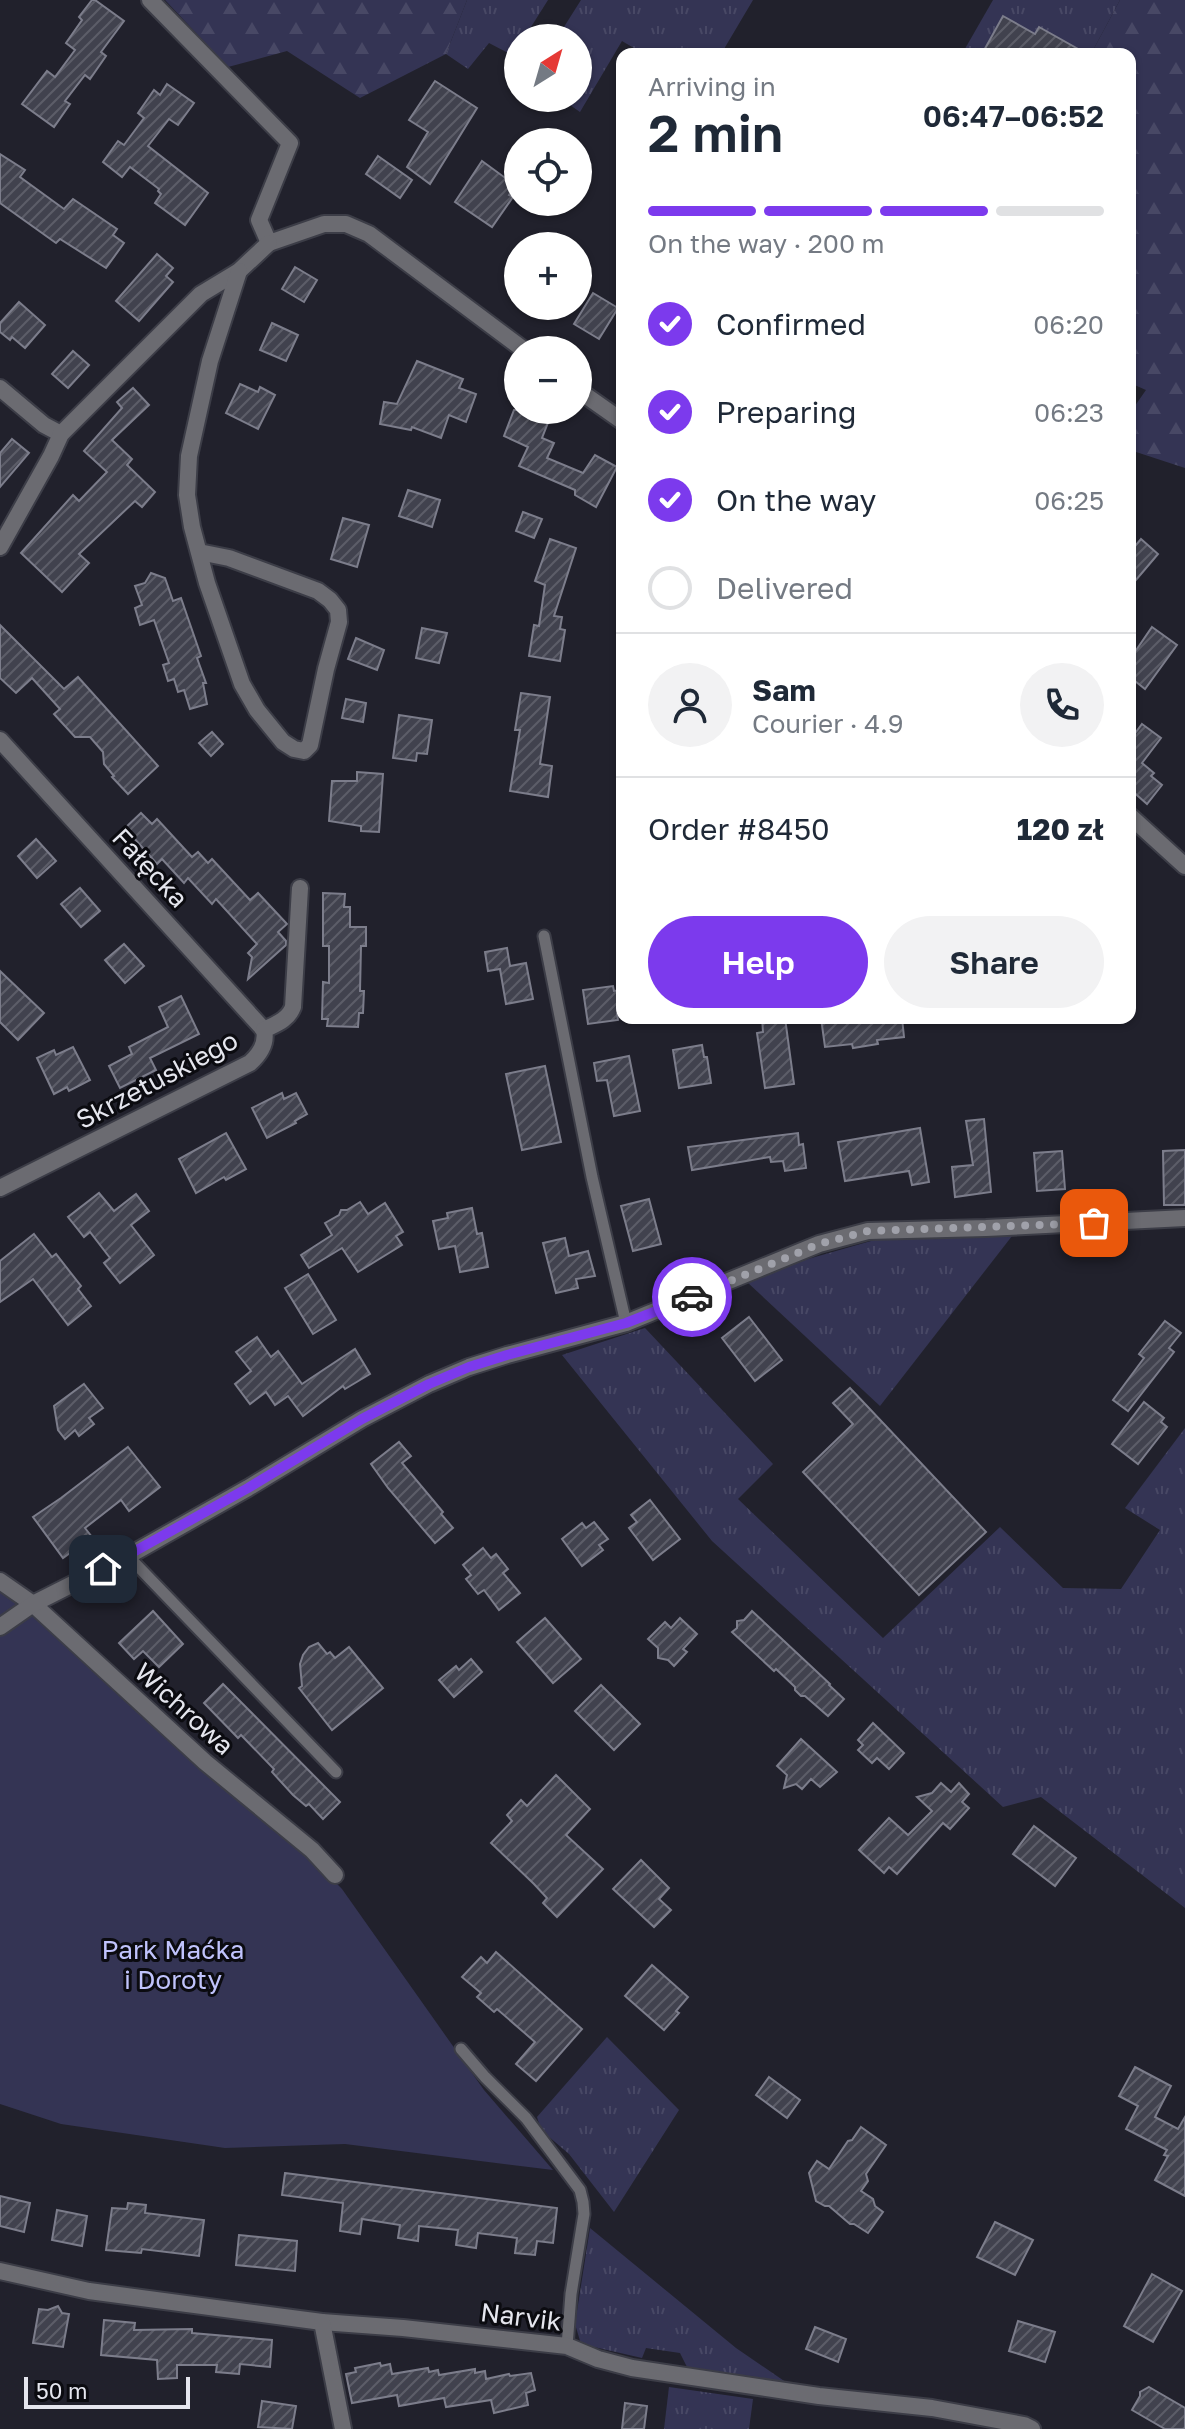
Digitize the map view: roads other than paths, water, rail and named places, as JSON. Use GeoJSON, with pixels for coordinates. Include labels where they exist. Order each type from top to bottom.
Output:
{"type":"FeatureCollection","features":[{"type":"Feature","properties":{"kind":"street"},"geometry":{"type":"LineString","coordinates":[[150,0],[290,143],[259,220],[269,243]]}},
{"type":"Feature","properties":{"kind":"street"},"geometry":{"type":"LineString","coordinates":[[0,547],[61,434],[201,294],[239,271],[269,243],[324,224],[346,224],[369,234],[505,336]]}},
{"type":"Feature","properties":{"kind":"street"},"geometry":{"type":"LineString","coordinates":[[199,552],[229,558],[318,591],[338,610],[339,622],[310,745],[304,751],[283,742],[257,710],[242,684],[207,583],[192,527],[187,495],[189,456],[210,361],[239,271]]}},
{"type":"Feature","properties":{"kind":"street"},"geometry":{"type":"LineString","coordinates":[[0,388],[44,425],[61,434]]}},
{"type":"Feature","properties":{"kind":"street"},"geometry":{"type":"LineString","coordinates":[[592,400],[616,417]]}},
{"type":"Feature","properties":{"kind":"street","name":"Fałęcka"},"geometry":{"type":"LineString","coordinates":[[0,740],[264,1030]]}},
{"type":"Feature","properties":{"kind":"street"},"geometry":{"type":"LineString","coordinates":[[1136,821],[1185,866]]}},
{"type":"Feature","properties":{"kind":"street","name":"Skrzetuskiego"},"geometry":{"type":"LineString","coordinates":[[0,1188],[250,1063],[263,1046],[264,1030],[284,1020],[293,1007],[300,888]]}},
{"type":"Feature","properties":{"kind":"street"},"geometry":{"type":"LineString","coordinates":[[0,1627],[33,1604],[128,1556],[362,1419],[429,1384],[507,1355],[626,1323],[819,1244],[868,1231],[1185,1218]]}},
{"type":"Feature","properties":{"kind":"street","name":"Wichrowa"},"geometry":{"type":"LineString","coordinates":[[0,1581],[33,1604],[205,1762],[312,1850],[335,1875]]}},
{"type":"Feature","properties":{"kind":"street","name":"Narvik"},"geometry":{"type":"LineString","coordinates":[[0,2271],[89,2291],[322,2322],[567,2346],[632,2368],[819,2396],[932,2408],[1032,2429]]}},
{"type":"Feature","properties":{"kind":"street"},"geometry":{"type":"LineString","coordinates":[[322,2322],[343,2429]]}},
{"type":"Feature","properties":{"kind":"lane"},"geometry":{"type":"LineString","coordinates":[[544,936],[592,1177],[626,1323]]}},
{"type":"Feature","properties":{"kind":"lane"},"geometry":{"type":"LineString","coordinates":[[128,1556],[336,1772]]}},
{"type":"Feature","properties":{"kind":"lane"},"geometry":{"type":"LineString","coordinates":[[461,2049],[526,2118],[580,2190],[584,2214],[571,2294],[567,2346]]}},
{"type":"Feature","properties":{"kind":"park label","name":"Park Maćka i Doroty"},"geometry":{"type":"Point","coordinates":[173,1965]}}]}
